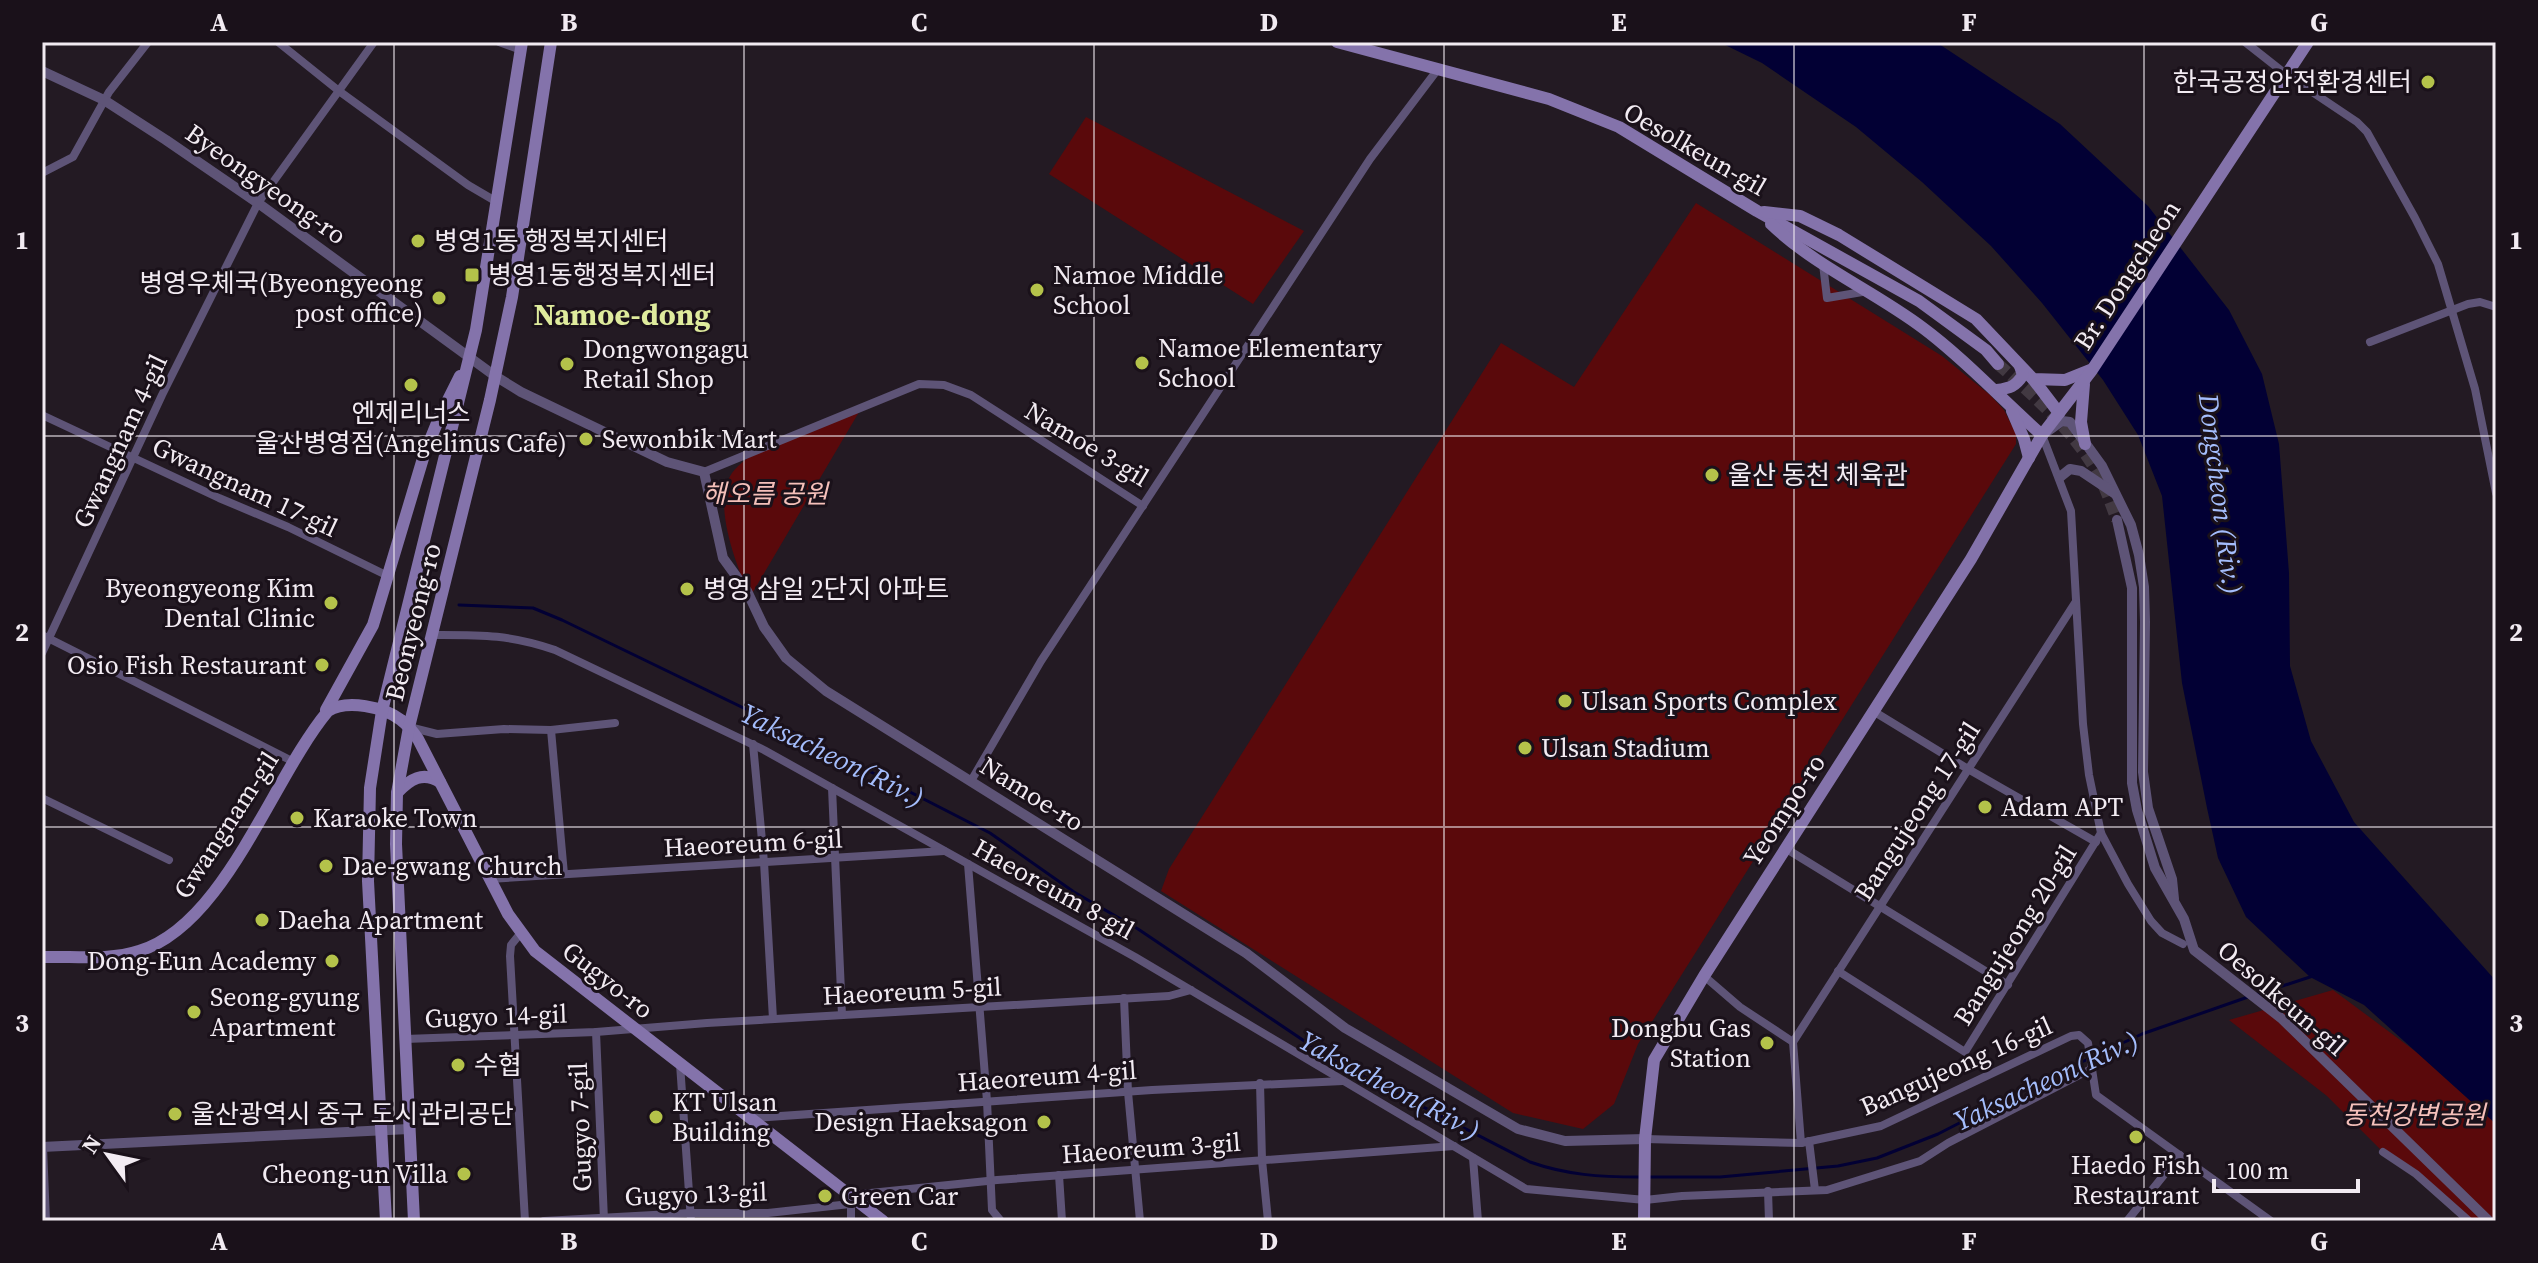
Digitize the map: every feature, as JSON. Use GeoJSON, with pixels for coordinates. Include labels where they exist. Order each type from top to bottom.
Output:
{"type":"FeatureCollection","features":[{"type":"Feature","properties":{"kind":"main road","name":"Beonyeong-ro"},"geometry":{"type":"LineString","coordinates":[[414,1221],[396,844],[397,793],[409,727],[512,297],[551,42]]}},
{"type":"Feature","properties":{"kind":"main road","name":"Oesolkeun-gil"},"geometry":{"type":"LineString","coordinates":[[1337,42],[1549,99],[1619,127],[1757,211],[1919,301],[1986,350],[1998,364]]}},
{"type":"Feature","properties":{"kind":"main road"},"geometry":{"type":"LineString","coordinates":[[2287,75],[2308,42]]}},
{"type":"Feature","properties":{"kind":"main road","name":"Beonyeong-ro"},"geometry":{"type":"LineString","coordinates":[[386,1221],[367,846],[370,788],[382,711],[470,359],[521,46]]}},
{"type":"Feature","properties":{"kind":"main road","name":"Br. Dongcheon"},"geometry":{"type":"LineString","coordinates":[[2089,374],[2287,75]]}},
{"type":"Feature","properties":{"kind":"main road"},"geometry":{"type":"LineString","coordinates":[[1757,211],[1788,240],[1924,328],[1997,390],[2008,405],[2029,458]]}},
{"type":"Feature","properties":{"kind":"main road"},"geometry":{"type":"LineString","coordinates":[[1757,211],[1800,216],[1839,235],[1976,319],[2033,379],[2059,413]]}},
{"type":"Feature","properties":{"kind":"main road","name":"Gwangnam-gil"},"geometry":{"type":"LineString","coordinates":[[42,957],[113,956],[138,952],[155,945],[178,929],[213,895],[363,647],[373,625],[424,455],[439,418],[470,359]]}},
{"type":"Feature","properties":{"kind":"main road"},"geometry":{"type":"LineString","coordinates":[[1997,390],[2011,388],[2018,383],[2023,375],[2020,366]]}},
{"type":"Feature","properties":{"kind":"main road"},"geometry":{"type":"LineString","coordinates":[[2033,379],[2065,380],[2089,374],[2081,422],[2085,444]]}},
{"type":"Feature","properties":{"kind":"main road","name":"Yeompo-ro"},"geometry":{"type":"LineString","coordinates":[[1644,1221],[1645,1139],[1654,1060],[1704,976],[1971,559],[2042,435],[2089,374]]}},
{"type":"Feature","properties":{"kind":"main road"},"geometry":{"type":"LineString","coordinates":[[2008,405],[2042,435]]}},
{"type":"Feature","properties":{"kind":"main road"},"geometry":{"type":"LineString","coordinates":[[322,718],[335,706],[343,705],[382,711]]}},
{"type":"Feature","properties":{"kind":"main road","name":"Gugyo-ro"},"geometry":{"type":"LineString","coordinates":[[382,711],[392,714],[409,727],[489,879],[520,934],[535,951],[753,1118],[851,1200],[883,1221]]}},
{"type":"Feature","properties":{"kind":"main road"},"geometry":{"type":"LineString","coordinates":[[397,793],[419,776],[440,782]]}},
{"type":"Feature","properties":{"kind":"street"},"geometry":{"type":"LineString","coordinates":[[42,173],[73,157],[104,100],[148,42]]}},
{"type":"Feature","properties":{"kind":"street"},"geometry":{"type":"LineString","coordinates":[[278,42],[339,91],[468,185],[497,202]]}},
{"type":"Feature","properties":{"kind":"street","name":"Gwangnam 4-gil"},"geometry":{"type":"LineString","coordinates":[[42,653],[46,636],[258,203],[374,42]]}},
{"type":"Feature","properties":{"kind":"street"},"geometry":{"type":"LineString","coordinates":[[499,42],[521,46]]}},
{"type":"Feature","properties":{"kind":"street"},"geometry":{"type":"LineString","coordinates":[[2245,42],[2367,132],[2415,218],[2438,264],[2453,308],[2475,389],[2496,493]]}},
{"type":"Feature","properties":{"kind":"street","name":"Namoe 3-gil"},"geometry":{"type":"LineString","coordinates":[[704,472],[919,384],[944,385],[971,395],[1143,506],[1370,159],[1438,69]]}},
{"type":"Feature","properties":{"kind":"street","name":"Byeongyeong-ro"},"geometry":{"type":"LineString","coordinates":[[42,71],[104,100],[258,203],[495,376]]}},
{"type":"Feature","properties":{"kind":"street"},"geometry":{"type":"LineString","coordinates":[[1823,264],[1827,298],[1868,291]]}},
{"type":"Feature","properties":{"kind":"street"},"geometry":{"type":"LineString","coordinates":[[2370,342],[2453,308],[2480,302],[2496,307]]}},
{"type":"Feature","properties":{"kind":"street"},"geometry":{"type":"LineString","coordinates":[[495,376],[521,392],[667,462],[704,472]]}},
{"type":"Feature","properties":{"kind":"street","name":"Gwangnam 17-gil"},"geometry":{"type":"LineString","coordinates":[[42,415],[388,576]]}},
{"type":"Feature","properties":{"kind":"street"},"geometry":{"type":"LineString","coordinates":[[2042,435],[2066,420],[2102,466],[2131,525],[2144,587],[2143,772],[2148,808],[2172,879],[2174,899]]}},
{"type":"Feature","properties":{"kind":"street","name":"Bangujeong 20-gil"},"geometry":{"type":"LineString","coordinates":[[2042,435],[2071,511],[2083,724],[2099,838],[2151,921],[2162,933],[2183,944]]}},
{"type":"Feature","properties":{"kind":"street"},"geometry":{"type":"LineString","coordinates":[[2060,477],[2070,469],[2081,471],[2119,497]]}},
{"type":"Feature","properties":{"kind":"street","name":"Namoe-ro"},"geometry":{"type":"LineString","coordinates":[[704,472],[723,558],[747,591],[764,627],[786,658],[826,691],[1246,953],[1345,1028],[1518,1129],[1565,1141],[1645,1139]]}},
{"type":"Feature","properties":{"kind":"street"},"geometry":{"type":"LineString","coordinates":[[971,781],[1041,661],[1143,506]]}},
{"type":"Feature","properties":{"kind":"street","name":"Oesolkeun-gil"},"geometry":{"type":"LineString","coordinates":[[2117,520],[2132,588],[2132,783],[2155,868],[2174,899],[2194,950],[2281,1018],[2489,1221]]}},
{"type":"Feature","properties":{"kind":"street","name":"Bangujeong 17-gil"},"geometry":{"type":"LineString","coordinates":[[1793,1042],[2075,603]]}},
{"type":"Feature","properties":{"kind":"street","name":"Haeoreum 8-gil"},"geometry":{"type":"LineString","coordinates":[[432,635],[495,635],[524,639],[555,650],[753,744],[1191,990],[1526,1189],[1645,1200]]}},
{"type":"Feature","properties":{"kind":"street"},"geometry":{"type":"LineString","coordinates":[[46,636],[294,762]]}},
{"type":"Feature","properties":{"kind":"street"},"geometry":{"type":"LineString","coordinates":[[1873,711],[1968,769],[2099,838]]}},
{"type":"Feature","properties":{"kind":"street"},"geometry":{"type":"LineString","coordinates":[[409,727],[423,733],[437,734],[504,729],[551,730],[615,723]]}},
{"type":"Feature","properties":{"kind":"street"},"geometry":{"type":"LineString","coordinates":[[551,730],[564,874]]}},
{"type":"Feature","properties":{"kind":"street"},"geometry":{"type":"LineString","coordinates":[[753,744],[764,862],[773,1019]]}},
{"type":"Feature","properties":{"kind":"street"},"geometry":{"type":"LineString","coordinates":[[832,788],[842,1015]]}},
{"type":"Feature","properties":{"kind":"street"},"geometry":{"type":"LineString","coordinates":[[42,798],[169,860]]}},
{"type":"Feature","properties":{"kind":"street","name":"Bangujeong 20-gil"},"geometry":{"type":"LineString","coordinates":[[1838,971],[1965,1052],[2099,838]]}},
{"type":"Feature","properties":{"kind":"street"},"geometry":{"type":"LineString","coordinates":[[1785,848],[2008,985]]}},
{"type":"Feature","properties":{"kind":"street","name":"Haeoreum 6-gil"},"geometry":{"type":"LineString","coordinates":[[489,879],[945,851]]}},
{"type":"Feature","properties":{"kind":"street"},"geometry":{"type":"LineString","coordinates":[[968,864],[987,1101],[992,1210],[1001,1221]]}},
{"type":"Feature","properties":{"kind":"street"},"geometry":{"type":"LineString","coordinates":[[520,934],[511,945],[510,956],[525,1221]]}},
{"type":"Feature","properties":{"kind":"street"},"geometry":{"type":"LineString","coordinates":[[1704,976],[1740,1007],[1793,1042],[1805,1142],[1815,1190]]}},
{"type":"Feature","properties":{"kind":"street","name":"Haeoreum 5-gil"},"geometry":{"type":"LineString","coordinates":[[636,1030],[1169,996],[1191,990]]}},
{"type":"Feature","properties":{"kind":"street"},"geometry":{"type":"LineString","coordinates":[[1124,998],[1128,1092],[1140,1221]]}},
{"type":"Feature","properties":{"kind":"street","name":"Gugyo 14-gil"},"geometry":{"type":"LineString","coordinates":[[405,1039],[636,1030]]}},
{"type":"Feature","properties":{"kind":"street","name":"Gugyo 7-gil"},"geometry":{"type":"LineString","coordinates":[[596,1032],[604,1220]]}},
{"type":"Feature","properties":{"kind":"street","name":"Bangujeong 16-gil"},"geometry":{"type":"LineString","coordinates":[[1645,1139],[1805,1142],[1881,1126],[2071,1036],[2082,1036],[2088,1043],[2093,1068]]}},
{"type":"Feature","properties":{"kind":"street"},"geometry":{"type":"LineString","coordinates":[[680,1063],[691,1217]]}},
{"type":"Feature","properties":{"kind":"street"},"geometry":{"type":"LineString","coordinates":[[1645,1200],[1827,1190],[1861,1182],[1920,1161],[1948,1143],[2093,1068],[2096,1095],[2271,1221]]}},
{"type":"Feature","properties":{"kind":"street","name":"Haeoreum 4-gil"},"geometry":{"type":"LineString","coordinates":[[753,1118],[1260,1083],[1344,1081]]}},
{"type":"Feature","properties":{"kind":"street"},"geometry":{"type":"LineString","coordinates":[[1260,1083],[1262,1160],[1268,1221]]}},
{"type":"Feature","properties":{"kind":"street"},"geometry":{"type":"LineString","coordinates":[[46,1221],[42,1147],[409,1129]]}},
{"type":"Feature","properties":{"kind":"street","name":"Haeoreum 3-gil"},"geometry":{"type":"LineString","coordinates":[[851,1200],[1059,1175],[1454,1146]]}},
{"type":"Feature","properties":{"kind":"street"},"geometry":{"type":"LineString","coordinates":[[2383,1152],[2416,1174],[2469,1221]]}},
{"type":"Feature","properties":{"kind":"street"},"geometry":{"type":"LineString","coordinates":[[2127,1221],[2180,1155]]}},
{"type":"Feature","properties":{"kind":"street"},"geometry":{"type":"LineString","coordinates":[[1473,1158],[1478,1221]]}},
{"type":"Feature","properties":{"kind":"street"},"geometry":{"type":"LineString","coordinates":[[1059,1175],[1062,1221]]}},
{"type":"Feature","properties":{"kind":"street"},"geometry":{"type":"LineString","coordinates":[[1768,1191],[1769,1221]]}},
{"type":"Feature","properties":{"kind":"street"},"geometry":{"type":"LineString","coordinates":[[851,1200],[851,1221]]}},
{"type":"Feature","properties":{"kind":"street","name":"Gugyo 13-gil"},"geometry":{"type":"LineString","coordinates":[[544,1221],[768,1217],[851,1200]]}},
{"type":"Feature","properties":{"kind":"green space"},"geometry":{"type":"Polygon","coordinates":[[[1086,117],[1304,231],[1253,304],[1049,174],[1086,117]]]}},
{"type":"Feature","properties":{"kind":"green space","name":"Ulsan Sports Complex"},"geometry":{"type":"Polygon","coordinates":[[[1696,203],[1942,356],[2004,410],[2016,434],[2016,444],[1638,1044],[1614,1104],[1583,1129],[1513,1113],[1161,891],[1169,869],[1501,343],[1574,387],[1696,203]]]}},
{"type":"Feature","properties":{"kind":"green space","name":"해오름 공원"},"geometry":{"type":"Polygon","coordinates":[[[862,407],[750,597],[733,552],[725,517],[726,486],[732,473],[742,462],[773,443],[862,407]]]}},
{"type":"Feature","properties":{"kind":"green space","name":"동천강변공원"},"geometry":{"type":"Polygon","coordinates":[[[2333,990],[2419,1054],[2496,1124],[2496,1221],[2467,1221],[2459,1210],[2383,1152],[2327,1096],[2229,1020],[2333,990]]]}},
{"type":"Feature","properties":{"kind":"water","name":"Dongcheon (Riv.)"},"geometry":{"type":"Polygon","coordinates":[[[1719,42],[1936,42],[2060,124],[2148,206],[2229,310],[2262,374],[2279,444],[2289,573],[2290,666],[2311,741],[2354,822],[2496,981],[2496,1124],[2364,1005],[2310,977],[2246,917],[2218,858],[2182,683],[2162,496],[2138,435],[2103,380],[2042,303],[1991,246],[1922,182],[1856,127],[1762,63],[1719,42]]]}},
{"type":"Feature","properties":{"kind":"waterway","name":"Yaksacheon(Riv.)"},"geometry":{"type":"LineString","coordinates":[[459,605],[533,608],[562,620],[791,731],[990,833],[1074,892],[1138,929],[1334,1061],[1530,1162],[1584,1174],[1639,1177]]}},
{"type":"Feature","properties":{"kind":"waterway","name":"Yaksacheon(Riv.)"},"geometry":{"type":"LineString","coordinates":[[2255,995],[2313,976]]}},
{"type":"Feature","properties":{"kind":"waterway","name":"Yaksacheon(Riv.)"},"geometry":{"type":"LineString","coordinates":[[1647,1177],[1720,1177],[1838,1166],[1877,1158],[1938,1134],[2142,1034],[2248,997]]}},
{"type":"Feature","properties":{"kind":"tunnel"},"geometry":{"type":"LineString","coordinates":[[1998,364],[2077,443],[2101,479],[2117,520]]}},
{"type":"Feature","properties":{"kind":"place","name":"한국공정안전환경센터"},"geometry":{"type":"Point","coordinates":[2428,82]}},
{"type":"Feature","properties":{"kind":"place","name":"병영1동 행정복지센터"},"geometry":{"type":"Point","coordinates":[418,241]}},
{"type":"Feature","properties":{"kind":"place","name":"병영1동행정복지센터"},"geometry":{"type":"Point","coordinates":[472,275]}},
{"type":"Feature","properties":{"kind":"place","name":"Namoe Middle School"},"geometry":{"type":"Point","coordinates":[1037,290]}},
{"type":"Feature","properties":{"kind":"place","name":"병영우체국(Byeongyeong post office)"},"geometry":{"type":"Point","coordinates":[439,298]}},
{"type":"Feature","properties":{"kind":"place","name":"Namoe Elementary School"},"geometry":{"type":"Point","coordinates":[1142,363]}},
{"type":"Feature","properties":{"kind":"place","name":"Dongwongagu Retail Shop"},"geometry":{"type":"Point","coordinates":[567,364]}},
{"type":"Feature","properties":{"kind":"place","name":"엔제리너스 울산병영점(Angelinus Cafe)"},"geometry":{"type":"Point","coordinates":[411,385]}},
{"type":"Feature","properties":{"kind":"place","name":"Sewonbik Mart"},"geometry":{"type":"Point","coordinates":[586,439]}},
{"type":"Feature","properties":{"kind":"place","name":"울산 동천 체육관"},"geometry":{"type":"Point","coordinates":[1712,475]}},
{"type":"Feature","properties":{"kind":"place","name":"병영 삼일 2단지 아파트"},"geometry":{"type":"Point","coordinates":[687,589]}},
{"type":"Feature","properties":{"kind":"place","name":"Byeongyeong Kim Dental Clinic"},"geometry":{"type":"Point","coordinates":[331,603]}},
{"type":"Feature","properties":{"kind":"place","name":"Osio Fish Restaurant"},"geometry":{"type":"Point","coordinates":[322,665]}},
{"type":"Feature","properties":{"kind":"place","name":"Ulsan Sports Complex"},"geometry":{"type":"Point","coordinates":[1565,701]}},
{"type":"Feature","properties":{"kind":"place","name":"Ulsan Stadium"},"geometry":{"type":"Point","coordinates":[1525,748]}},
{"type":"Feature","properties":{"kind":"place","name":"Adam APT"},"geometry":{"type":"Point","coordinates":[1985,807]}},
{"type":"Feature","properties":{"kind":"place","name":"Karaoke Town"},"geometry":{"type":"Point","coordinates":[297,818]}},
{"type":"Feature","properties":{"kind":"place","name":"Dae-gwang Church"},"geometry":{"type":"Point","coordinates":[326,866]}},
{"type":"Feature","properties":{"kind":"place","name":"Daeha Apartment"},"geometry":{"type":"Point","coordinates":[262,920]}},
{"type":"Feature","properties":{"kind":"place","name":"Dong-Eun Academy"},"geometry":{"type":"Point","coordinates":[332,961]}},
{"type":"Feature","properties":{"kind":"place","name":"Seong-gyung Apartment"},"geometry":{"type":"Point","coordinates":[194,1012]}},
{"type":"Feature","properties":{"kind":"place","name":"Dongbu Gas Station"},"geometry":{"type":"Point","coordinates":[1767,1043]}},
{"type":"Feature","properties":{"kind":"place","name":"수협"},"geometry":{"type":"Point","coordinates":[458,1065]}},
{"type":"Feature","properties":{"kind":"place","name":"울산광역시 중구 도시관리공단"},"geometry":{"type":"Point","coordinates":[175,1114]}},
{"type":"Feature","properties":{"kind":"place","name":"KT Ulsan Building"},"geometry":{"type":"Point","coordinates":[656,1117]}},
{"type":"Feature","properties":{"kind":"place","name":"Design Haeksagon"},"geometry":{"type":"Point","coordinates":[1044,1122]}},
{"type":"Feature","properties":{"kind":"place","name":"Haedo Fish Restaurant"},"geometry":{"type":"Point","coordinates":[2136,1137]}},
{"type":"Feature","properties":{"kind":"place","name":"Cheong-un Villa"},"geometry":{"type":"Point","coordinates":[464,1174]}},
{"type":"Feature","properties":{"kind":"place","name":"Green Car"},"geometry":{"type":"Point","coordinates":[825,1196]}},
{"type":"Feature","properties":{"kind":"district","name":"Namoe-dong"},"geometry":{"type":"Point","coordinates":[622,314]}}]}
